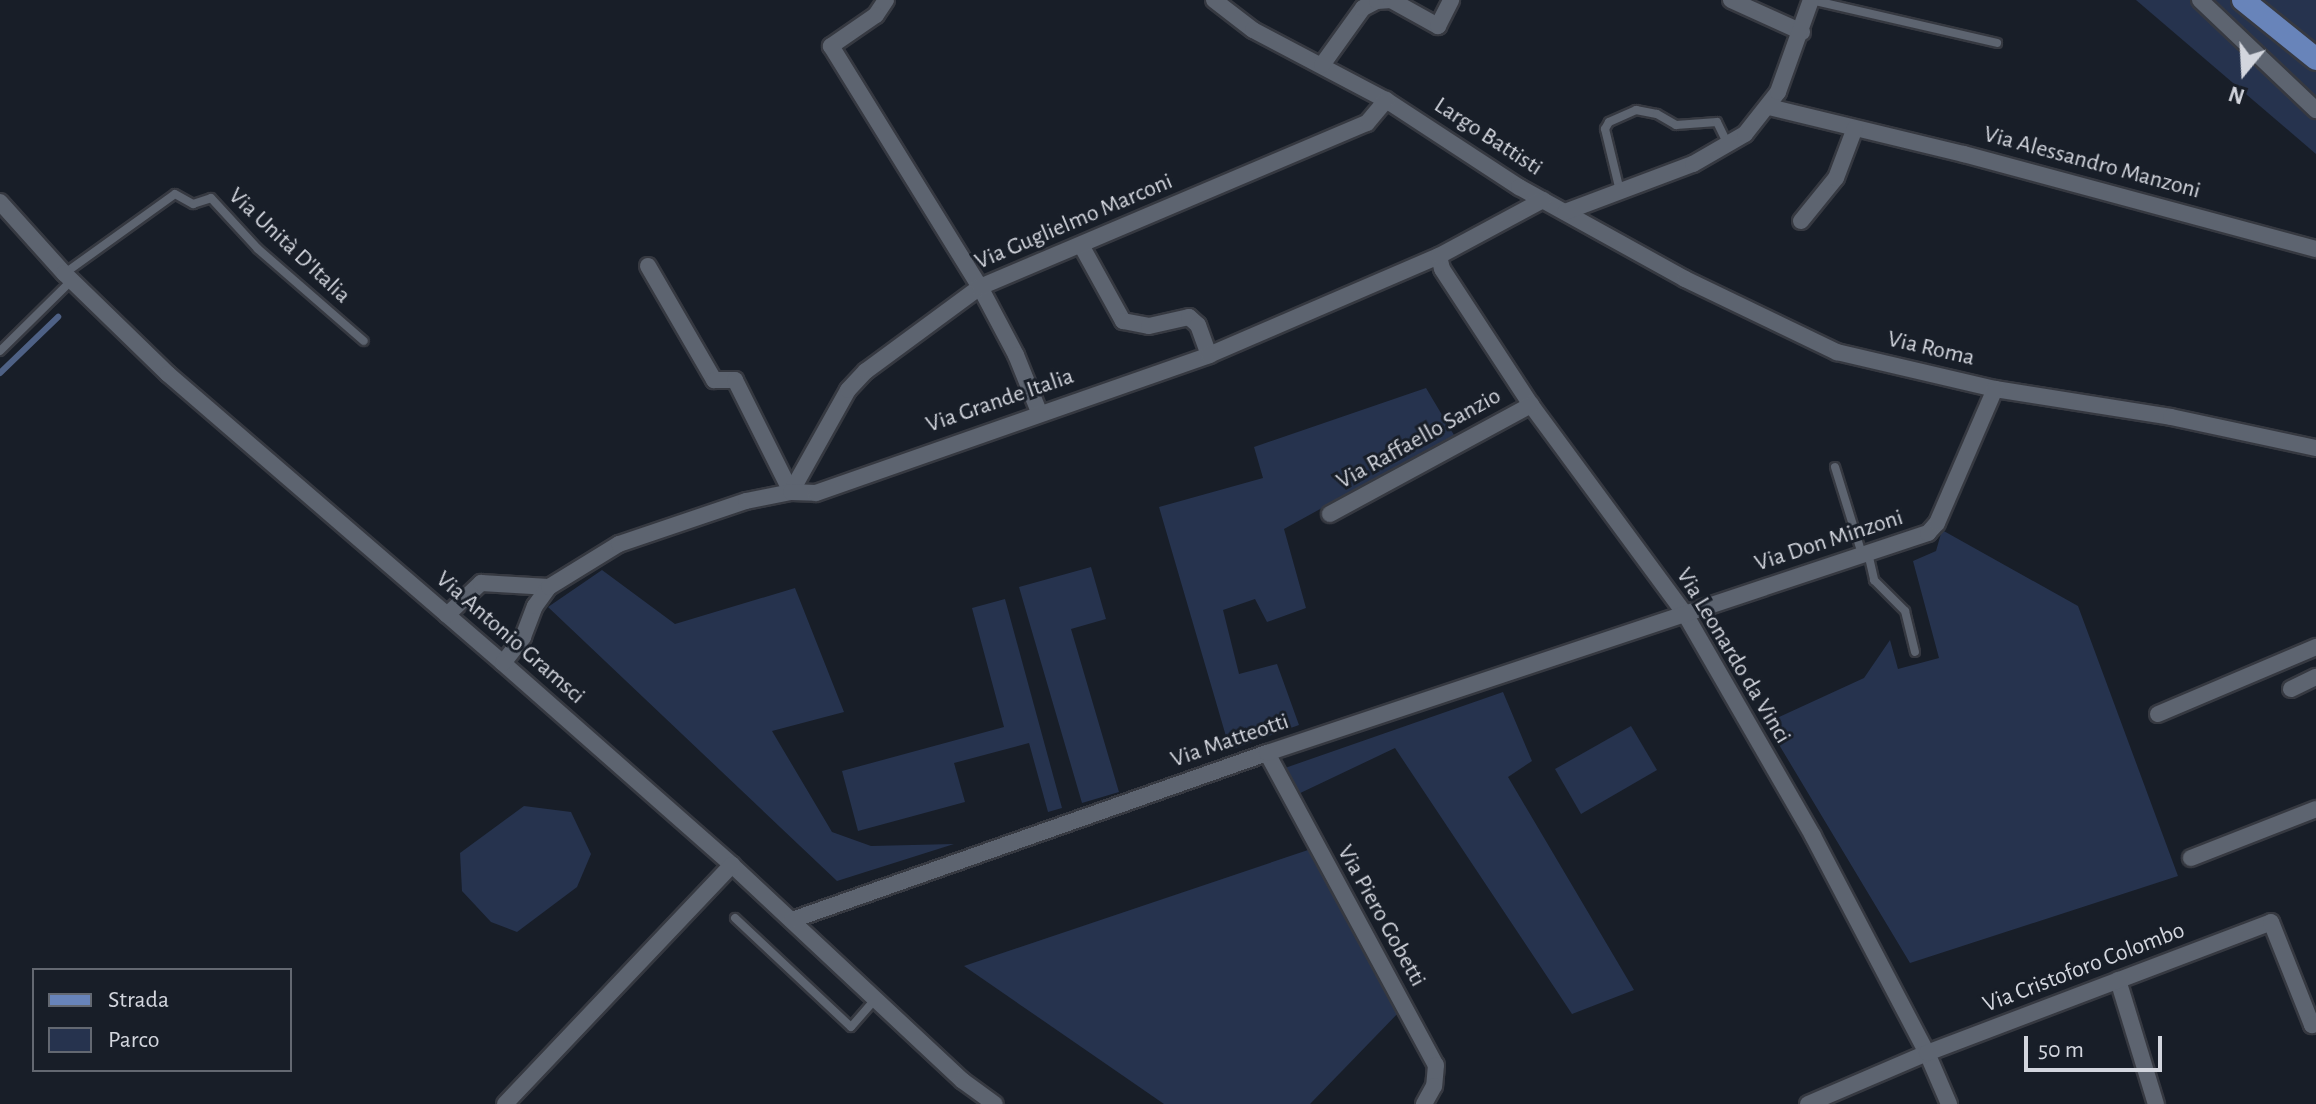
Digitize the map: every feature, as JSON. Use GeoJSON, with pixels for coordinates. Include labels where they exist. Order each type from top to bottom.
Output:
{"type":"FeatureCollection","features":[{"type":"Feature","properties":{"kind":"main road"},"geometry":{"type":"LineString","coordinates":[[2243,0],[2316,59]]}},
{"type":"Feature","properties":{"kind":"street"},"geometry":{"type":"LineString","coordinates":[[886,0],[876,15],[831,46],[910,179],[980,287],[1016,355],[1039,412]]}},
{"type":"Feature","properties":{"kind":"street","name":"Largo Battisti"},"geometry":{"type":"LineString","coordinates":[[1214,0],[1253,30],[1386,100],[1565,212]]}},
{"type":"Feature","properties":{"kind":"street"},"geometry":{"type":"LineString","coordinates":[[1322,65],[1363,8],[1377,1],[1391,0],[1438,26],[1451,0]]}},
{"type":"Feature","properties":{"kind":"street"},"geometry":{"type":"LineString","coordinates":[[1731,0],[1802,32]]}},
{"type":"Feature","properties":{"kind":"street"},"geometry":{"type":"LineString","coordinates":[[1565,212],[1693,164],[1745,134],[1769,107],[1802,32],[1811,0]]}},
{"type":"Feature","properties":{"kind":"street"},"geometry":{"type":"LineString","coordinates":[[2200,0],[2316,110]]}},
{"type":"Feature","properties":{"kind":"street","name":"Via Guglielmo Marconi"},"geometry":{"type":"LineString","coordinates":[[791,492],[848,390],[866,371],[980,287],[1367,123],[1386,100]]}},
{"type":"Feature","properties":{"kind":"street","name":"Via Alessandro Manzoni"},"geometry":{"type":"LineString","coordinates":[[1769,107],[2159,204],[2316,249]]}},
{"type":"Feature","properties":{"kind":"street"},"geometry":{"type":"LineString","coordinates":[[1801,221],[1836,178],[1855,128]]}},
{"type":"Feature","properties":{"kind":"street","name":"Via Grande Italia"},"geometry":{"type":"LineString","coordinates":[[503,663],[523,637],[535,606],[549,587],[619,544],[708,513],[791,492],[816,493],[1039,412],[1209,355],[1439,256],[1543,200]]}},
{"type":"Feature","properties":{"kind":"street","name":"Via Antonio Gramsci"},"geometry":{"type":"LineString","coordinates":[[0,202],[68,277],[168,374],[732,865],[874,1001],[963,1081],[995,1104]]}},
{"type":"Feature","properties":{"kind":"street","name":"Via Roma"},"geometry":{"type":"LineString","coordinates":[[1565,212],[1685,279],[1837,352],[1995,389],[2182,419],[2316,448]]}},
{"type":"Feature","properties":{"kind":"street"},"geometry":{"type":"LineString","coordinates":[[1081,245],[1123,321],[1149,326],[1189,317],[1198,325],[1209,355]]}},
{"type":"Feature","properties":{"kind":"street","name":"Via Leonardo da Vinci"},"geometry":{"type":"LineString","coordinates":[[1439,256],[1442,269],[1531,405],[1685,614],[1813,836],[1927,1053],[1949,1104]]}},
{"type":"Feature","properties":{"kind":"street"},"geometry":{"type":"LineString","coordinates":[[648,266],[714,380],[735,380],[791,492]]}},
{"type":"Feature","properties":{"kind":"street","name":"Via Don Minzoni"},"geometry":{"type":"LineString","coordinates":[[1685,614],[1928,533],[1937,523],[1995,389]]}},
{"type":"Feature","properties":{"kind":"street","name":"Via Raffaello Sanzio"},"geometry":{"type":"LineString","coordinates":[[1330,514],[1531,405]]}},
{"type":"Feature","properties":{"kind":"street"},"geometry":{"type":"LineString","coordinates":[[447,615],[469,592],[487,582],[525,588],[549,587]]}},
{"type":"Feature","properties":{"kind":"street","name":"Via Matteotti"},"geometry":{"type":"LineString","coordinates":[[792,920],[1267,753],[1685,614]]}},
{"type":"Feature","properties":{"kind":"street"},"geometry":{"type":"LineString","coordinates":[[2158,714],[2316,647]]}},
{"type":"Feature","properties":{"kind":"street"},"geometry":{"type":"LineString","coordinates":[[2291,689],[2316,677]]}},
{"type":"Feature","properties":{"kind":"street","name":"Via Piero Gobetti"},"geometry":{"type":"LineString","coordinates":[[1267,753],[1436,1065],[1434,1086],[1424,1104]]}},
{"type":"Feature","properties":{"kind":"street"},"geometry":{"type":"LineString","coordinates":[[2191,858],[2316,809]]}},
{"type":"Feature","properties":{"kind":"street"},"geometry":{"type":"LineString","coordinates":[[505,1104],[732,865]]}},
{"type":"Feature","properties":{"kind":"street","name":"Via Cristoforo Colombo"},"geometry":{"type":"LineString","coordinates":[[1808,1104],[1927,1053],[2271,922],[2312,1025],[2316,1024]]}},
{"type":"Feature","properties":{"kind":"street"},"geometry":{"type":"LineString","coordinates":[[2118,980],[2156,1104]]}},
{"type":"Feature","properties":{"kind":"lane"},"geometry":{"type":"LineString","coordinates":[[1811,0],[1997,43]]}},
{"type":"Feature","properties":{"kind":"lane"},"geometry":{"type":"LineString","coordinates":[[1620,191],[1605,129],[1609,122],[1636,110],[1657,114],[1676,125],[1717,122],[1728,146]]}},
{"type":"Feature","properties":{"kind":"lane","name":"Via Unità D'Italia"},"geometry":{"type":"LineString","coordinates":[[68,277],[175,194],[193,204],[211,198],[258,249],[364,341]]}},
{"type":"Feature","properties":{"kind":"lane"},"geometry":{"type":"LineString","coordinates":[[0,351],[68,277]]}},
{"type":"Feature","properties":{"kind":"lane"},"geometry":{"type":"LineString","coordinates":[[1835,467],[1874,580],[1905,611],[1915,652]]}},
{"type":"Feature","properties":{"kind":"lane"},"geometry":{"type":"LineString","coordinates":[[735,918],[851,1027],[874,1001]]}},
{"type":"Feature","properties":{"kind":"green space"},"geometry":{"type":"Polygon","coordinates":[[[2136,0],[2316,0],[2316,154],[2136,0]]]}},
{"type":"Feature","properties":{"kind":"green space"},"geometry":{"type":"Polygon","coordinates":[[[1426,388],[1454,435],[1284,529],[1306,608],[1267,622],[1255,599],[1223,610],[1239,674],[1277,664],[1299,725],[1230,750],[1159,507],[1263,478],[1254,447],[1426,388]]]}},
{"type":"Feature","properties":{"kind":"green space"},"geometry":{"type":"Polygon","coordinates":[[[1942,530],[2078,606],[2178,876],[1910,963],[1766,723],[1864,678],[1890,640],[1898,669],[1939,658],[1913,561],[1936,551],[1942,530]]]}},
{"type":"Feature","properties":{"kind":"green space"},"geometry":{"type":"Polygon","coordinates":[[[1091,567],[1106,619],[1071,629],[1119,792],[1082,803],[1019,587],[1091,567]]]}},
{"type":"Feature","properties":{"kind":"green space"},"geometry":{"type":"Polygon","coordinates":[[[602,570],[675,624],[795,588],[844,712],[772,731],[832,832],[871,846],[954,844],[837,881],[548,607],[602,570]]]}},
{"type":"Feature","properties":{"kind":"green space"},"geometry":{"type":"Polygon","coordinates":[[[1005,599],[1062,808],[1048,812],[1029,743],[954,763],[965,802],[858,831],[842,771],[1004,727],[972,608],[1005,599]]]}},
{"type":"Feature","properties":{"kind":"green space"},"geometry":{"type":"Polygon","coordinates":[[[1503,692],[1532,761],[1508,777],[1634,990],[1572,1014],[1395,748],[1294,796],[1285,768],[1503,692]]]}},
{"type":"Feature","properties":{"kind":"green space"},"geometry":{"type":"Polygon","coordinates":[[[1631,726],[1657,770],[1581,814],[1555,769],[1631,726]]]}},
{"type":"Feature","properties":{"kind":"green space"},"geometry":{"type":"Polygon","coordinates":[[[524,806],[571,812],[591,854],[577,887],[517,932],[491,922],[462,891],[460,853],[524,806]]]}},
{"type":"Feature","properties":{"kind":"green space"},"geometry":{"type":"Polygon","coordinates":[[[1311,849],[1402,1009],[1310,1104],[1164,1104],[964,966],[1311,849]]]}},
{"type":"Feature","properties":{"kind":"waterway"},"geometry":{"type":"LineString","coordinates":[[0,373],[58,317]]}}]}
